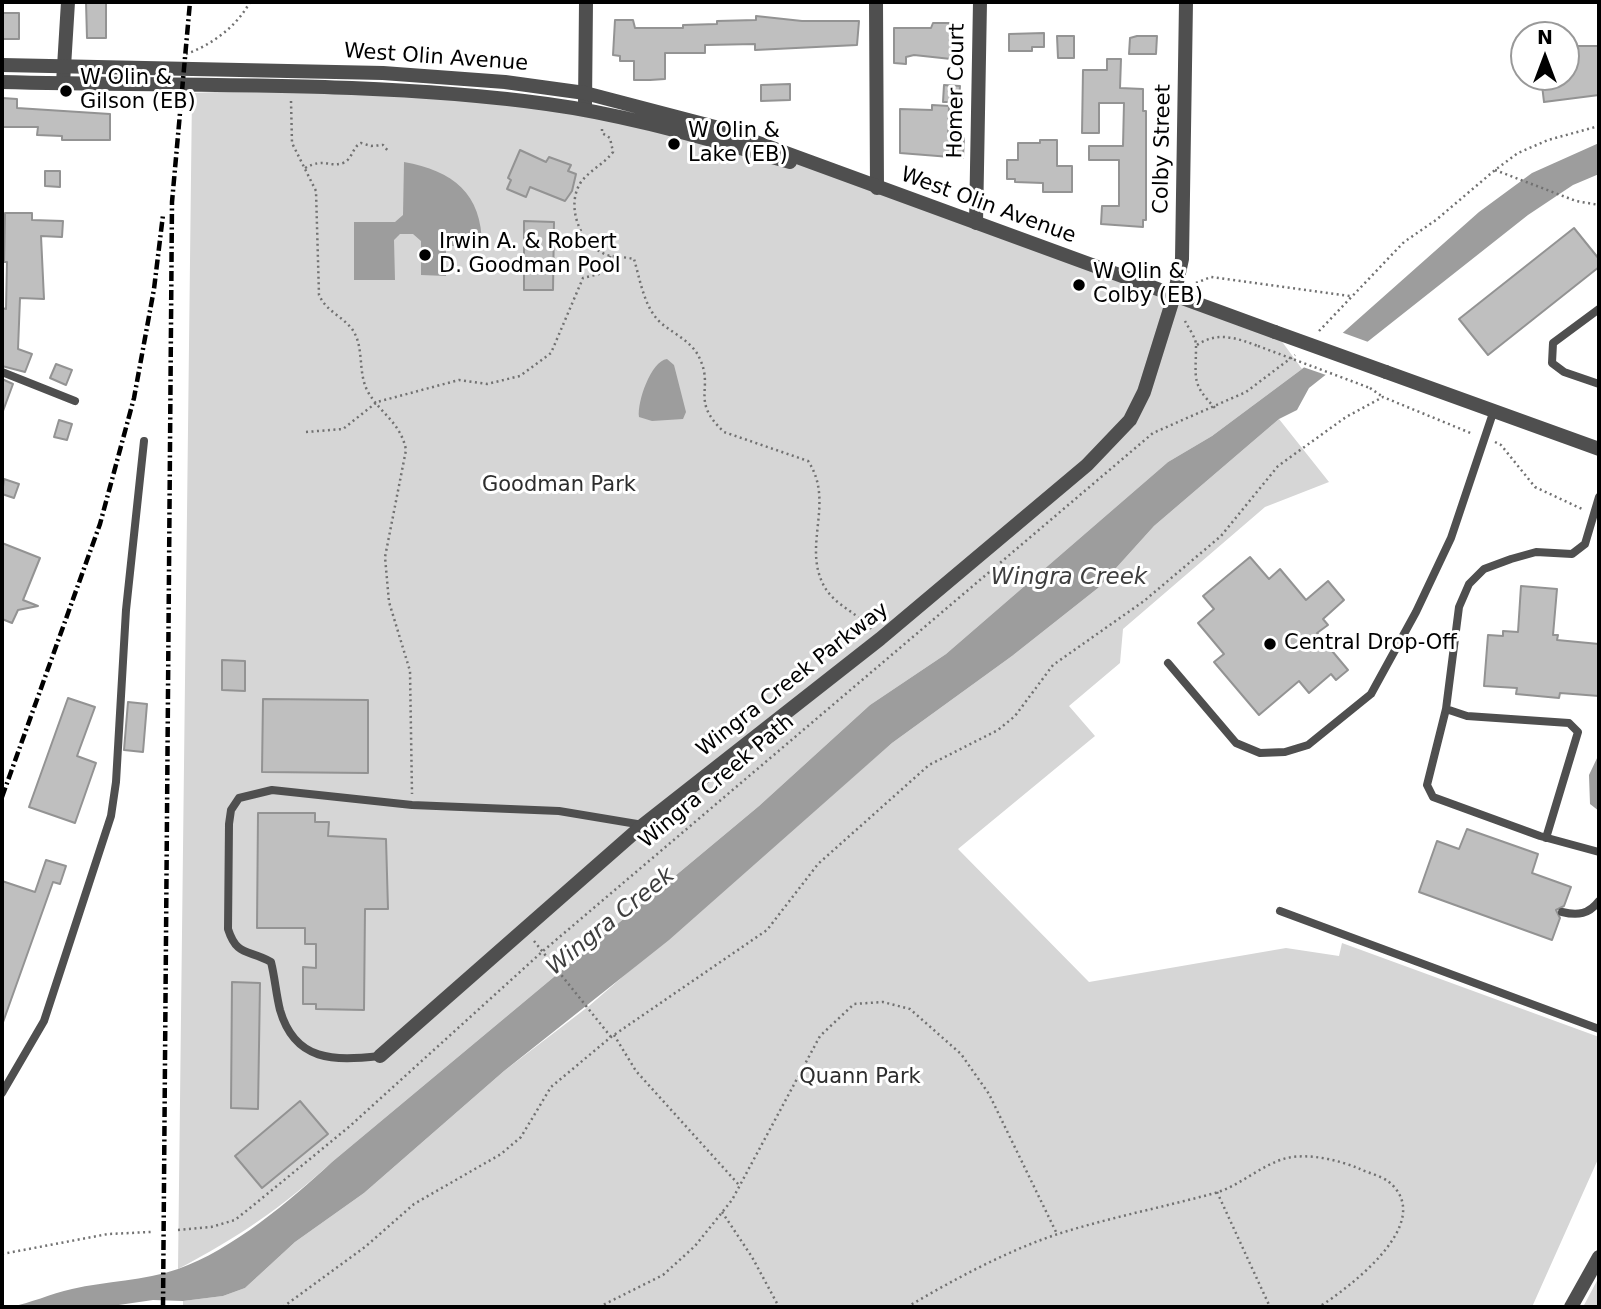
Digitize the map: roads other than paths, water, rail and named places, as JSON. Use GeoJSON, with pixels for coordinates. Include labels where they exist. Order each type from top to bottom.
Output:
{"type":"FeatureCollection","features":[{"type":"Feature","properties":{"kind":"street"},"geometry":{"type":"LineString","coordinates":[[63,83],[68,2]]}},
{"type":"Feature","properties":{"kind":"street"},"geometry":{"type":"LineString","coordinates":[[585,110],[586,2]]}},
{"type":"Feature","properties":{"kind":"street"},"geometry":{"type":"LineString","coordinates":[[876,2],[877,188]]}},
{"type":"Feature","properties":{"kind":"street","name":"Homer Court"},"geometry":{"type":"LineString","coordinates":[[975,223],[980,2]]}},
{"type":"Feature","properties":{"kind":"street","name":"Colby Street"},"geometry":{"type":"LineString","coordinates":[[1174,296],[1182,259],[1186,2]]}},
{"type":"Feature","properties":{"kind":"street","name":"West Olin Avenue"},"geometry":{"type":"LineString","coordinates":[[2,65],[383,73],[505,82],[585,93],[715,127],[1599,449]]}},
{"type":"Feature","properties":{"kind":"street","name":"West Olin Avenue"},"geometry":{"type":"LineString","coordinates":[[2,82],[400,92],[585,110],[852,179]]}},
{"type":"Feature","properties":{"kind":"street","name":"Wingra Creek Parkway"},"geometry":{"type":"LineString","coordinates":[[380,1056],[643,825],[880,639],[1087,465],[1130,420],[1144,392],[1174,296]]}},
{"type":"Feature","properties":{"kind":"street"},"geometry":{"type":"LineString","coordinates":[[1571,1307],[1599,1257]]}},
{"type":"Feature","properties":{"kind":"lane"},"geometry":{"type":"LineString","coordinates":[[1599,309],[1553,343],[1552,363],[1564,372],[1599,384]]}},
{"type":"Feature","properties":{"kind":"lane"},"geometry":{"type":"LineString","coordinates":[[2,372],[75,401]]}},
{"type":"Feature","properties":{"kind":"lane"},"geometry":{"type":"LineString","coordinates":[[1168,663],[1236,743],[1260,753],[1285,752],[1308,746],[1371,694],[1416,612],[1451,538],[1494,411]]}},
{"type":"Feature","properties":{"kind":"lane"},"geometry":{"type":"LineString","coordinates":[[2,1093],[44,1021],[111,816],[116,782],[126,610],[144,441]]}},
{"type":"Feature","properties":{"kind":"lane"},"geometry":{"type":"LineString","coordinates":[[1599,497],[1585,544],[1572,554],[1536,552],[1524,555],[1484,569],[1469,584],[1459,607],[1446,709],[1426,785],[1433,797],[1546,838],[1599,852]]}},
{"type":"Feature","properties":{"kind":"lane"},"geometry":{"type":"LineString","coordinates":[[1446,709],[1467,716],[1569,723],[1578,732],[1546,838]]}},
{"type":"Feature","properties":{"kind":"lane"},"geometry":{"type":"LineString","coordinates":[[380,1056],[342,1060],[312,1053],[290,1037],[280,1009],[271,962],[257,955],[241,952],[233,943],[228,929],[229,824],[231,810],[239,798],[253,792],[272,790],[412,805],[559,811],[643,825]]}},
{"type":"Feature","properties":{"kind":"lane"},"geometry":{"type":"LineString","coordinates":[[1562,912],[1575,915],[1587,912],[1599,901]]}},
{"type":"Feature","properties":{"kind":"lane"},"geometry":{"type":"LineString","coordinates":[[1280,911],[1599,1029]]}},
{"type":"Feature","properties":{"kind":"water","name":"Wingra Creek"},"geometry":{"type":"Polygon","coordinates":[[[1599,143],[1599,174],[1573,185],[1528,215],[1309,388],[1297,410],[1279,419],[1154,526],[1098,588],[1012,656],[892,743],[669,940],[504,1071],[364,1193],[295,1242],[245,1288],[223,1296],[183,1301],[153,1300],[105,1307],[10,1307],[72,1289],[178,1269],[219,1250],[260,1223],[759,806],[870,705],[946,654],[1168,462],[1212,436],[1302,369],[1479,212],[1532,173],[1599,143]]]}},
{"type":"Feature","properties":{"kind":"water"},"geometry":{"type":"Polygon","coordinates":[[[404,162],[437,171],[461,188],[477,212],[482,246],[446,246],[446,276],[421,275],[421,241],[413,234],[400,234],[394,240],[395,280],[354,280],[354,222],[395,222],[403,215],[404,162]]]}},
{"type":"Feature","properties":{"kind":"water"},"geometry":{"type":"Polygon","coordinates":[[[667,359],[674,365],[686,412],[683,419],[652,421],[639,417],[646,383],[661,361],[667,359]]]}},
{"type":"Feature","properties":{"kind":"water"},"geometry":{"type":"Polygon","coordinates":[[[1599,754],[1599,811],[1590,804],[1589,775],[1599,754]]]}},
{"type":"Feature","properties":{"kind":"railway"},"geometry":{"type":"LineString","coordinates":[[163,1307],[172,202],[190,2]]}},
{"type":"Feature","properties":{"kind":"railway"},"geometry":{"type":"LineString","coordinates":[[2,797],[100,524],[134,398],[154,289],[163,215]]}},
{"type":"Feature","properties":{"kind":"place","name":"W Olin & Gilson (EB)"},"geometry":{"type":"Point","coordinates":[66,91]}},
{"type":"Feature","properties":{"kind":"place","name":"W Olin & Lake (EB)"},"geometry":{"type":"Point","coordinates":[674,144]}},
{"type":"Feature","properties":{"kind":"place","name":"Irwin A. & Robert D. Goodman Pool"},"geometry":{"type":"Point","coordinates":[425,255]}},
{"type":"Feature","properties":{"kind":"place","name":"W Olin & Colby (EB)"},"geometry":{"type":"Point","coordinates":[1079,285]}},
{"type":"Feature","properties":{"kind":"place","name":"Central Drop-Off"},"geometry":{"type":"Point","coordinates":[1270,644]}},
{"type":"Feature","properties":{"kind":"park label","name":"Goodman Park"},"geometry":{"type":"Point","coordinates":[559,486]}},
{"type":"Feature","properties":{"kind":"park label","name":"Quann Park"},"geometry":{"type":"Point","coordinates":[860,1078]}}]}
